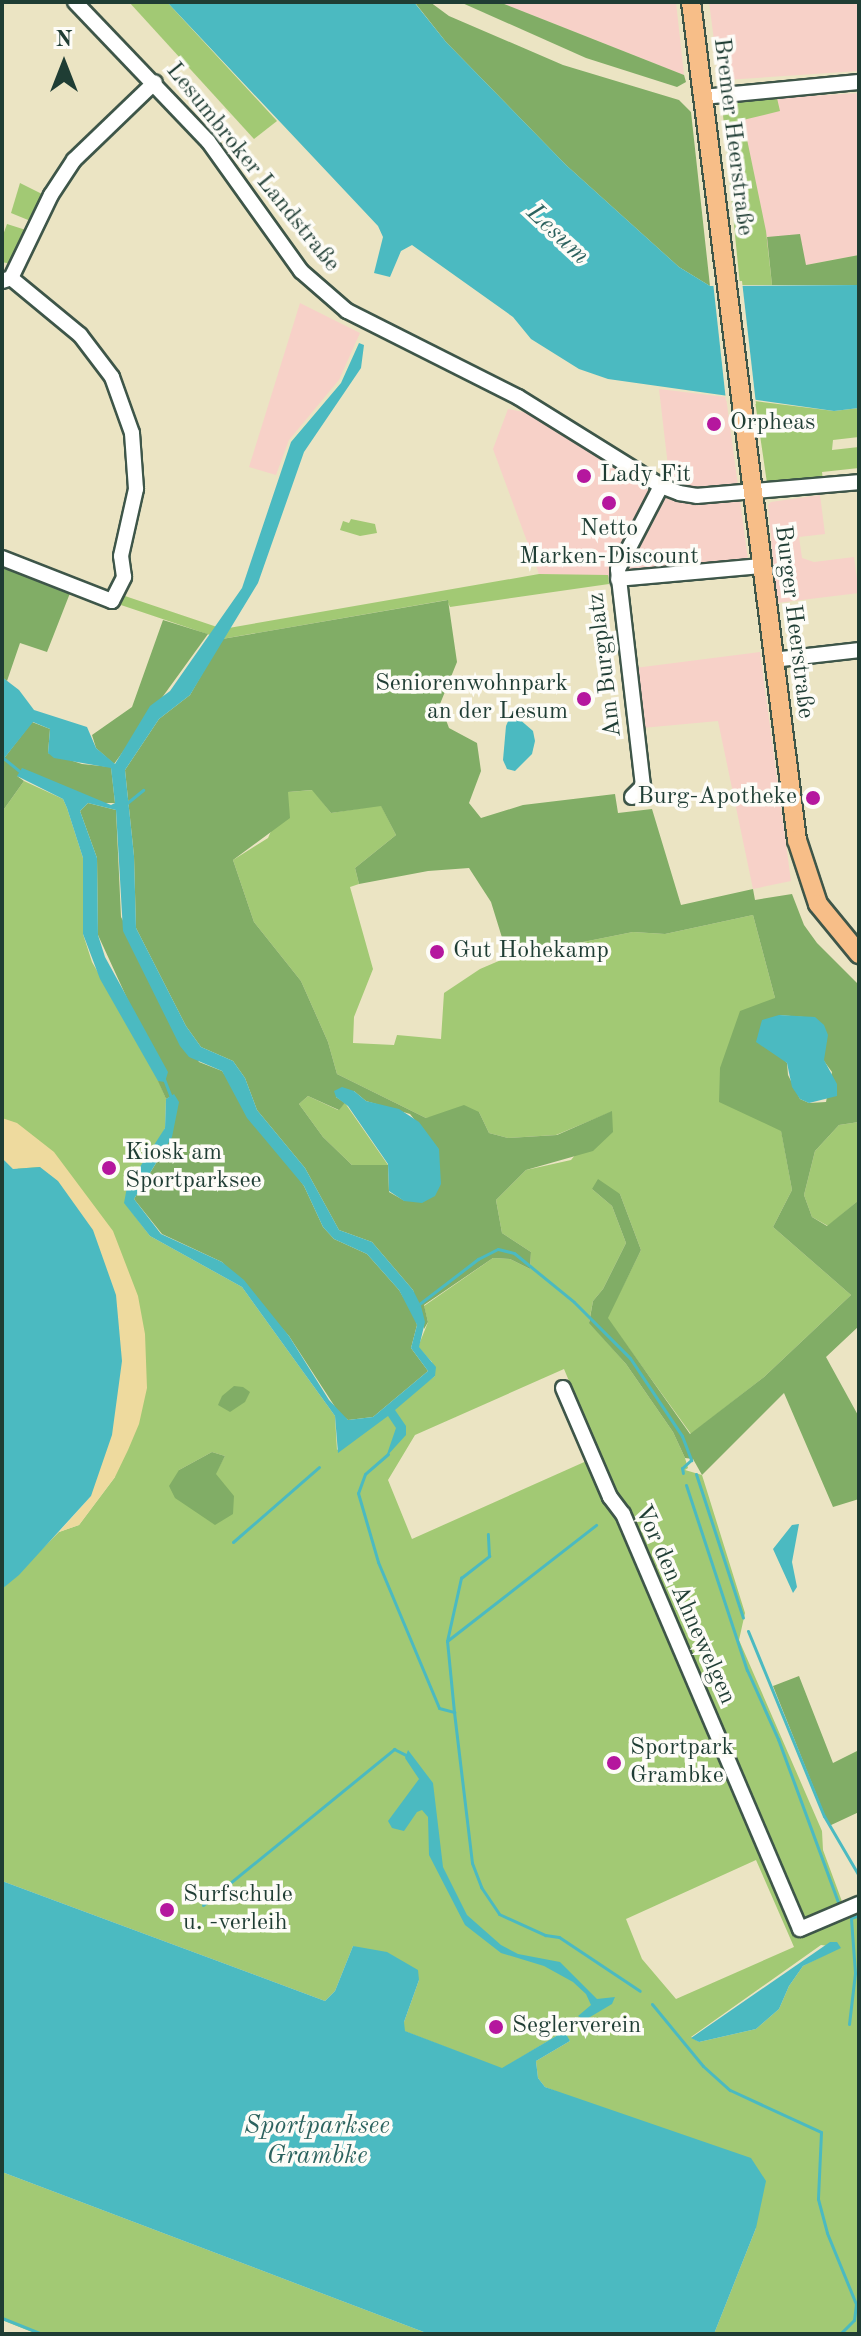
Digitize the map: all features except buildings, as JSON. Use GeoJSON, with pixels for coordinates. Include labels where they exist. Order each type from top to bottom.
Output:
{"type":"FeatureCollection","features":[{"type":"Feature","properties":{"kind":"main road","name":"Bremer Heerstraße"},"geometry":{"type":"LineString","coordinates":[[691,2],[726,278]]}},
{"type":"Feature","properties":{"kind":"main road","name":"Burger Heerstraße"},"geometry":{"type":"LineString","coordinates":[[726,278],[773,660],[802,864],[818,904],[859,954]]}},
{"type":"Feature","properties":{"kind":"street","name":"Lesumbroker Landstraße"},"geometry":{"type":"LineString","coordinates":[[75,2],[155,82],[208,141],[301,271],[347,311],[518,397],[661,486],[697,496],[859,482]]}},
{"type":"Feature","properties":{"kind":"street"},"geometry":{"type":"LineString","coordinates":[[2,558],[112,601],[124,577],[121,556],[136,489],[132,433],[124,406],[112,377],[90,346],[6,280],[51,195],[74,160],[155,82]]}},
{"type":"Feature","properties":{"kind":"street"},"geometry":{"type":"LineString","coordinates":[[702,97],[859,82]]}},
{"type":"Feature","properties":{"kind":"street","name":"Am Burgplatz"},"geometry":{"type":"LineString","coordinates":[[632,797],[643,786],[618,569],[661,486]]}},
{"type":"Feature","properties":{"kind":"street"},"geometry":{"type":"LineString","coordinates":[[618,579],[762,566]]}},
{"type":"Feature","properties":{"kind":"street"},"geometry":{"type":"LineString","coordinates":[[773,660],[859,650]]}},
{"type":"Feature","properties":{"kind":"street","name":"Vor den Ahnewelgen"},"geometry":{"type":"LineString","coordinates":[[563,1388],[610,1497],[623,1514],[800,1929],[859,1904]]}},
{"type":"Feature","properties":{"kind":"shaded area"},"geometry":{"type":"Polygon","coordinates":[[[499,2],[676,2],[684,75],[499,2]]]}},
{"type":"Feature","properties":{"kind":"shaded area"},"geometry":{"type":"Polygon","coordinates":[[[709,2],[859,2],[859,71],[725,80],[718,71],[709,2]]]}},
{"type":"Feature","properties":{"kind":"shaded area"},"geometry":{"type":"Polygon","coordinates":[[[859,93],[859,255],[806,265],[737,239],[723,115],[726,107],[777,98],[859,93]]]}},
{"type":"Feature","properties":{"kind":"shaded area"},"geometry":{"type":"Polygon","coordinates":[[[300,303],[360,333],[339,380],[289,440],[276,475],[249,467],[300,303]]]}},
{"type":"Feature","properties":{"kind":"shaded area"},"geometry":{"type":"Polygon","coordinates":[[[659,389],[726,397],[749,567],[620,577],[539,574],[493,449],[508,409],[529,413],[637,481],[669,475],[659,389]]]}},
{"type":"Feature","properties":{"kind":"shaded area"},"geometry":{"type":"Polygon","coordinates":[[[820,495],[825,534],[799,537],[802,558],[814,562],[854,557],[859,593],[777,603],[768,505],[820,495]]]}},
{"type":"Feature","properties":{"kind":"shaded area"},"geometry":{"type":"Polygon","coordinates":[[[760,652],[791,881],[753,889],[718,721],[642,728],[635,668],[760,652]]]}},
{"type":"Feature","properties":{"kind":"green space"},"geometry":{"type":"Polygon","coordinates":[[[129,2],[167,2],[277,121],[254,139],[129,2]]]}},
{"type":"Feature","properties":{"kind":"green space"},"geometry":{"type":"Polygon","coordinates":[[[430,2],[449,16],[563,65],[679,100],[691,112],[710,286],[679,267],[566,165],[446,42],[416,4],[430,2]]]}},
{"type":"Feature","properties":{"kind":"green space"},"geometry":{"type":"Polygon","coordinates":[[[460,2],[499,2],[684,75],[686,82],[677,87],[586,58],[460,2]]]}},
{"type":"Feature","properties":{"kind":"green space"},"geometry":{"type":"Polygon","coordinates":[[[777,98],[780,111],[743,120],[766,231],[772,285],[740,285],[723,115],[732,103],[777,98]]]}},
{"type":"Feature","properties":{"kind":"green space"},"geometry":{"type":"Polygon","coordinates":[[[20,183],[44,195],[33,222],[11,213],[20,183]]]}},
{"type":"Feature","properties":{"kind":"green space"},"geometry":{"type":"Polygon","coordinates":[[[7,224],[29,231],[11,264],[2,262],[2,238],[7,224]]]}},
{"type":"Feature","properties":{"kind":"green space"},"geometry":{"type":"Polygon","coordinates":[[[800,234],[806,265],[859,255],[859,285],[772,285],[767,237],[800,234]]]}},
{"type":"Feature","properties":{"kind":"green space"},"geometry":{"type":"Polygon","coordinates":[[[755,401],[834,411],[859,408],[859,437],[833,440],[832,450],[859,447],[859,468],[822,472],[823,480],[767,483],[755,401]]]}},
{"type":"Feature","properties":{"kind":"green space"},"geometry":{"type":"Polygon","coordinates":[[[351,519],[375,524],[377,533],[360,536],[340,530],[343,521],[349,523],[351,519]]]}},
{"type":"Feature","properties":{"kind":"green space"},"geometry":{"type":"Polygon","coordinates":[[[2,561],[72,588],[47,652],[20,643],[7,681],[2,677],[2,561]]]}},
{"type":"Feature","properties":{"kind":"green space"},"geometry":{"type":"Polygon","coordinates":[[[539,574],[608,575],[609,584],[450,607],[447,600],[222,639],[115,603],[119,594],[223,629],[539,574]]]}},
{"type":"Feature","properties":{"kind":"green space"},"geometry":{"type":"Polygon","coordinates":[[[448,600],[457,662],[440,704],[449,728],[477,743],[481,771],[469,803],[481,818],[523,805],[615,794],[618,813],[652,809],[681,905],[753,889],[755,900],[792,894],[804,925],[817,943],[859,985],[859,1122],[839,1125],[815,1151],[804,1195],[812,1217],[827,1226],[859,1200],[859,1326],[826,1357],[859,1417],[859,1499],[833,1507],[784,1393],[702,1475],[693,1459],[685,1458],[673,1432],[626,1364],[589,1323],[593,1301],[603,1289],[626,1243],[612,1206],[592,1189],[598,1179],[620,1194],[641,1250],[608,1318],[690,1434],[764,1377],[851,1295],[773,1227],[792,1190],[781,1131],[719,1102],[720,1068],[740,1011],[775,998],[753,915],[665,934],[633,932],[508,957],[491,902],[469,868],[428,871],[359,884],[355,868],[396,835],[381,806],[331,813],[312,790],[288,792],[290,818],[233,860],[254,922],[301,981],[328,1042],[337,1074],[426,1118],[464,1105],[479,1112],[489,1133],[508,1138],[557,1135],[612,1111],[613,1132],[593,1151],[526,1170],[496,1200],[502,1233],[531,1252],[530,1269],[510,1259],[493,1258],[424,1305],[428,1322],[424,1329],[413,1290],[372,1242],[339,1230],[305,1168],[257,1110],[245,1078],[233,1061],[201,1047],[186,1026],[136,928],[134,856],[125,770],[159,719],[190,695],[222,639],[448,600]],[[779,1015],[779,1055],[787,1063],[788,1075],[800,1099],[809,1103],[826,1102],[832,1072],[824,1061],[815,1018],[779,1015]],[[354,1091],[336,1097],[345,1103],[339,1110],[308,1096],[299,1104],[323,1137],[352,1165],[388,1165],[389,1192],[405,1201],[439,1150],[410,1114],[366,1101],[354,1091]]]}},
{"type":"Feature","properties":{"kind":"green space"},"geometry":{"type":"Polygon","coordinates":[[[163,620],[208,634],[114,764],[96,748],[92,735],[132,707],[163,620]]]}},
{"type":"Feature","properties":{"kind":"green space"},"geometry":{"type":"Polygon","coordinates":[[[32,722],[50,729],[48,753],[82,764],[111,767],[115,803],[102,803],[17,776],[24,781],[2,812],[2,761],[32,722]]]}},
{"type":"Feature","properties":{"kind":"green space"},"geometry":{"type":"Polygon","coordinates":[[[24,781],[63,799],[83,858],[83,934],[92,962],[154,1070],[166,1099],[165,1128],[128,1207],[150,1236],[242,1287],[335,1416],[337,1450],[435,1376],[432,1362],[418,1347],[428,1322],[424,1306],[493,1258],[510,1259],[530,1269],[531,1252],[502,1233],[496,1200],[526,1170],[571,1160],[611,1112],[556,1135],[508,1138],[489,1133],[479,1112],[426,1118],[337,1074],[328,1042],[301,981],[254,922],[233,860],[268,838],[288,792],[313,790],[331,813],[381,805],[396,835],[355,868],[359,884],[350,887],[373,969],[354,1017],[353,1043],[394,1045],[397,1035],[441,1039],[444,993],[480,969],[508,957],[633,932],[665,934],[753,915],[775,998],[781,1130],[792,1190],[773,1227],[851,1295],[764,1377],[691,1434],[607,1318],[641,1250],[620,1194],[592,1189],[612,1206],[626,1243],[603,1289],[593,1301],[589,1322],[626,1364],[673,1432],[685,1458],[688,1468],[685,1470],[702,1475],[745,1613],[739,1640],[822,1831],[823,1850],[847,1915],[859,1911],[859,2334],[714,2334],[756,2228],[565,2095],[545,2087],[538,2078],[536,2061],[570,2041],[563,2032],[502,2069],[404,2031],[404,2022],[419,1980],[353,1946],[335,1991],[325,2001],[2,1881],[2,1589],[59,1532],[79,1525],[115,1477],[2,1119],[2,812],[24,781]],[[564,1369],[415,1435],[388,1480],[412,1539],[600,1455],[564,1369]],[[212,1452],[179,1470],[215,1474],[225,1456],[212,1452]],[[756,1860],[626,1919],[642,1959],[676,1999],[794,1947],[756,1860]],[[821,1945],[691,2037],[699,2042],[756,2029],[779,2009],[789,1986],[803,1966],[840,1947],[821,1945]]]}},
{"type":"Feature","properties":{"kind":"green space"},"geometry":{"type":"Polygon","coordinates":[[[88,803],[116,810],[121,917],[199,1062],[222,1071],[304,1186],[323,1227],[334,1239],[367,1254],[399,1290],[414,1315],[417,1325],[411,1348],[428,1371],[373,1417],[348,1420],[339,1413],[289,1336],[222,1262],[162,1234],[134,1199],[158,1160],[174,1095],[166,1099],[158,1081],[165,1081],[98,935],[97,858],[80,811],[88,803]]]}},
{"type":"Feature","properties":{"kind":"green space"},"geometry":{"type":"Polygon","coordinates":[[[308,1096],[338,1110],[345,1103],[388,1165],[352,1165],[323,1137],[299,1104],[308,1096]]]}},
{"type":"Feature","properties":{"kind":"green space"},"geometry":{"type":"Polygon","coordinates":[[[859,1122],[859,1200],[828,1226],[812,1217],[804,1195],[815,1151],[839,1125],[859,1122]]]}},
{"type":"Feature","properties":{"kind":"green space"},"geometry":{"type":"Polygon","coordinates":[[[234,1386],[250,1392],[245,1402],[230,1412],[218,1405],[222,1396],[234,1386]]]}},
{"type":"Feature","properties":{"kind":"green space"},"geometry":{"type":"Polygon","coordinates":[[[212,1452],[225,1456],[216,1474],[234,1496],[233,1514],[215,1525],[175,1498],[169,1486],[179,1470],[212,1452]]]}},
{"type":"Feature","properties":{"kind":"green space"},"geometry":{"type":"Polygon","coordinates":[[[799,1676],[833,1763],[859,1750],[859,1812],[829,1826],[773,1686],[799,1676]]]}},
{"type":"Feature","properties":{"kind":"green space"},"geometry":{"type":"Polygon","coordinates":[[[2,2172],[429,2334],[37,2334],[2,2320],[2,2172]]]}},
{"type":"Feature","properties":{"kind":"sand"},"geometry":{"type":"Polygon","coordinates":[[[2,1118],[17,1123],[54,1152],[113,1231],[138,1296],[145,1334],[147,1388],[139,1424],[128,1450],[115,1477],[79,1525],[59,1532],[91,1496],[40,1167],[13,1169],[2,1158],[2,1118]]]}},
{"type":"Feature","properties":{"kind":"water","name":"Lesum"},"geometry":{"type":"Polygon","coordinates":[[[167,2],[414,2],[446,42],[566,165],[679,267],[710,286],[859,285],[859,408],[834,411],[608,379],[579,369],[531,339],[513,317],[412,245],[401,251],[390,277],[374,273],[383,237],[378,226],[167,2]]]}},
{"type":"Feature","properties":{"kind":"water"},"geometry":{"type":"Polygon","coordinates":[[[359,343],[364,345],[361,368],[304,452],[258,583],[190,695],[159,719],[125,770],[134,856],[136,928],[186,1026],[201,1047],[233,1061],[245,1078],[257,1110],[305,1168],[339,1230],[372,1242],[413,1290],[421,1306],[425,1322],[419,1347],[436,1367],[435,1376],[395,1410],[406,1426],[406,1435],[386,1457],[396,1428],[388,1416],[338,1453],[335,1416],[242,1287],[150,1236],[124,1203],[127,1187],[165,1128],[166,1099],[174,1094],[179,1102],[172,1137],[134,1199],[161,1234],[222,1262],[244,1280],[289,1336],[329,1400],[348,1420],[373,1417],[428,1371],[411,1348],[417,1325],[399,1290],[367,1254],[334,1239],[323,1227],[304,1186],[247,1118],[222,1071],[189,1057],[180,1046],[123,931],[116,810],[88,803],[80,811],[97,858],[98,935],[105,957],[168,1072],[165,1082],[158,1081],[100,979],[83,934],[83,858],[67,808],[63,799],[17,776],[22,768],[111,805],[115,803],[111,768],[54,758],[48,753],[50,729],[33,722],[2,761],[2,677],[19,690],[34,710],[87,727],[96,748],[115,764],[150,706],[170,691],[242,588],[291,442],[341,383],[359,343]]]}},
{"type":"Feature","properties":{"kind":"water"},"geometry":{"type":"Polygon","coordinates":[[[518,718],[533,731],[535,741],[532,754],[515,771],[507,769],[503,760],[506,726],[509,719],[518,718]]]}},
{"type":"Feature","properties":{"kind":"water"},"geometry":{"type":"Polygon","coordinates":[[[779,1015],[815,1017],[824,1025],[828,1035],[824,1060],[837,1084],[837,1096],[809,1103],[800,1099],[792,1087],[787,1063],[756,1042],[762,1020],[779,1015]]]}},
{"type":"Feature","properties":{"kind":"water"},"geometry":{"type":"Polygon","coordinates":[[[342,1087],[354,1091],[366,1101],[399,1109],[419,1122],[439,1149],[441,1184],[435,1196],[422,1203],[404,1201],[389,1191],[388,1164],[348,1106],[336,1097],[334,1091],[342,1087]]]}},
{"type":"Feature","properties":{"kind":"water"},"geometry":{"type":"Polygon","coordinates":[[[2,1158],[13,1169],[40,1167],[58,1181],[93,1230],[116,1295],[122,1361],[112,1435],[91,1496],[19,1575],[2,1589],[2,1158]]]}},
{"type":"Feature","properties":{"kind":"water"},"geometry":{"type":"Polygon","coordinates":[[[799,1524],[792,1562],[797,1587],[793,1593],[773,1549],[792,1525],[799,1524]]]}},
{"type":"Feature","properties":{"kind":"water"},"geometry":{"type":"Polygon","coordinates":[[[408,1750],[433,1783],[443,1867],[467,1915],[501,1945],[518,1954],[560,1962],[597,1999],[615,1997],[612,2004],[585,2020],[581,2018],[578,2016],[591,2005],[586,1994],[573,1982],[544,1966],[501,1953],[465,1925],[429,1855],[428,1817],[422,1810],[417,1812],[404,1831],[392,1828],[388,1821],[419,1779],[405,1758],[408,1750]]]}},
{"type":"Feature","properties":{"kind":"water","name":"Sportparksee Grambke"},"geometry":{"type":"Polygon","coordinates":[[[2,1881],[325,2001],[335,1991],[353,1946],[387,1952],[418,1970],[419,1980],[404,2022],[405,2031],[502,2068],[563,2032],[570,2041],[536,2061],[538,2078],[545,2087],[751,2158],[766,2181],[756,2228],[714,2334],[429,2334],[2,2172],[2,1881]]]}},
{"type":"Feature","properties":{"kind":"water"},"geometry":{"type":"Polygon","coordinates":[[[830,1942],[837,1942],[841,1948],[803,1966],[789,1986],[779,2009],[756,2029],[699,2042],[691,2038],[830,1942]]]}},
{"type":"Feature","properties":{"kind":"pier"},"geometry":{"type":"Polygon","coordinates":[[[742,281],[756,404],[726,401],[713,282],[742,281]]]}},
{"type":"Feature","properties":{"kind":"waterway"},"geometry":{"type":"LineString","coordinates":[[2,757],[19,771]]}},
{"type":"Feature","properties":{"kind":"waterway"},"geometry":{"type":"LineString","coordinates":[[127,803],[143,790]]}},
{"type":"Feature","properties":{"kind":"waterway"},"geometry":{"type":"LineString","coordinates":[[164,1079],[171,1097]]}},
{"type":"Feature","properties":{"kind":"waterway"},"geometry":{"type":"LineString","coordinates":[[418,1305],[478,1259],[498,1249],[514,1253],[574,1302],[630,1358],[682,1436],[691,1460],[682,1468],[683,1473]]}},
{"type":"Feature","properties":{"kind":"waterway"},"geometry":{"type":"LineString","coordinates":[[388,1454],[365,1474],[358,1493],[378,1562],[439,1708],[454,1712],[472,1863],[481,1887],[499,1914],[545,1935],[559,1937],[640,1991]]}},
{"type":"Feature","properties":{"kind":"waterway"},"geometry":{"type":"LineString","coordinates":[[233,1542],[319,1467]]}},
{"type":"Feature","properties":{"kind":"waterway"},"geometry":{"type":"LineString","coordinates":[[696,1474],[743,1618]]}},
{"type":"Feature","properties":{"kind":"waterway"},"geometry":{"type":"LineString","coordinates":[[686,1485],[747,1670],[778,1739],[838,1902]]}},
{"type":"Feature","properties":{"kind":"waterway"},"geometry":{"type":"LineString","coordinates":[[454,1712],[447,1641],[596,1525]]}},
{"type":"Feature","properties":{"kind":"waterway"},"geometry":{"type":"LineString","coordinates":[[447,1641],[461,1578],[489,1556],[488,1534]]}},
{"type":"Feature","properties":{"kind":"waterway"},"geometry":{"type":"LineString","coordinates":[[748,1631],[824,1816],[859,1876]]}},
{"type":"Feature","properties":{"kind":"waterway"},"geometry":{"type":"LineString","coordinates":[[203,1905],[394,1749],[406,1755]]}},
{"type":"Feature","properties":{"kind":"waterway"},"geometry":{"type":"LineString","coordinates":[[849,2024],[855,1973],[851,1918],[859,1915]]}},
{"type":"Feature","properties":{"kind":"waterway"},"geometry":{"type":"LineString","coordinates":[[652,2004],[703,2066],[730,2090],[821,2132],[818,2199],[827,2233],[856,2304],[854,2320],[840,2334]]}},
{"type":"Feature","properties":{"kind":"waterway"},"geometry":{"type":"LineString","coordinates":[[2,2318],[42,2334]]}},
{"type":"Feature","properties":{"kind":"place","name":"Orpheas"},"geometry":{"type":"Point","coordinates":[714,424]}},
{"type":"Feature","properties":{"kind":"place","name":"Lady Fit"},"geometry":{"type":"Point","coordinates":[584,476]}},
{"type":"Feature","properties":{"kind":"place","name":"Netto Marken-Discount"},"geometry":{"type":"Point","coordinates":[609,503]}},
{"type":"Feature","properties":{"kind":"place","name":"Seniorenwohnpark an der Lesum"},"geometry":{"type":"Point","coordinates":[584,699]}},
{"type":"Feature","properties":{"kind":"place","name":"Burg-Apotheke"},"geometry":{"type":"Point","coordinates":[813,798]}},
{"type":"Feature","properties":{"kind":"place","name":"Gut Hohekamp"},"geometry":{"type":"Point","coordinates":[437,952]}},
{"type":"Feature","properties":{"kind":"place","name":"Kiosk am Sportparksee"},"geometry":{"type":"Point","coordinates":[109,1168]}},
{"type":"Feature","properties":{"kind":"place","name":"Sportpark Grambke"},"geometry":{"type":"Point","coordinates":[614,1763]}},
{"type":"Feature","properties":{"kind":"place","name":"Surfschule u. -verleih"},"geometry":{"type":"Point","coordinates":[167,1910]}},
{"type":"Feature","properties":{"kind":"place","name":"Seglerverein"},"geometry":{"type":"Point","coordinates":[496,2027]}}]}
